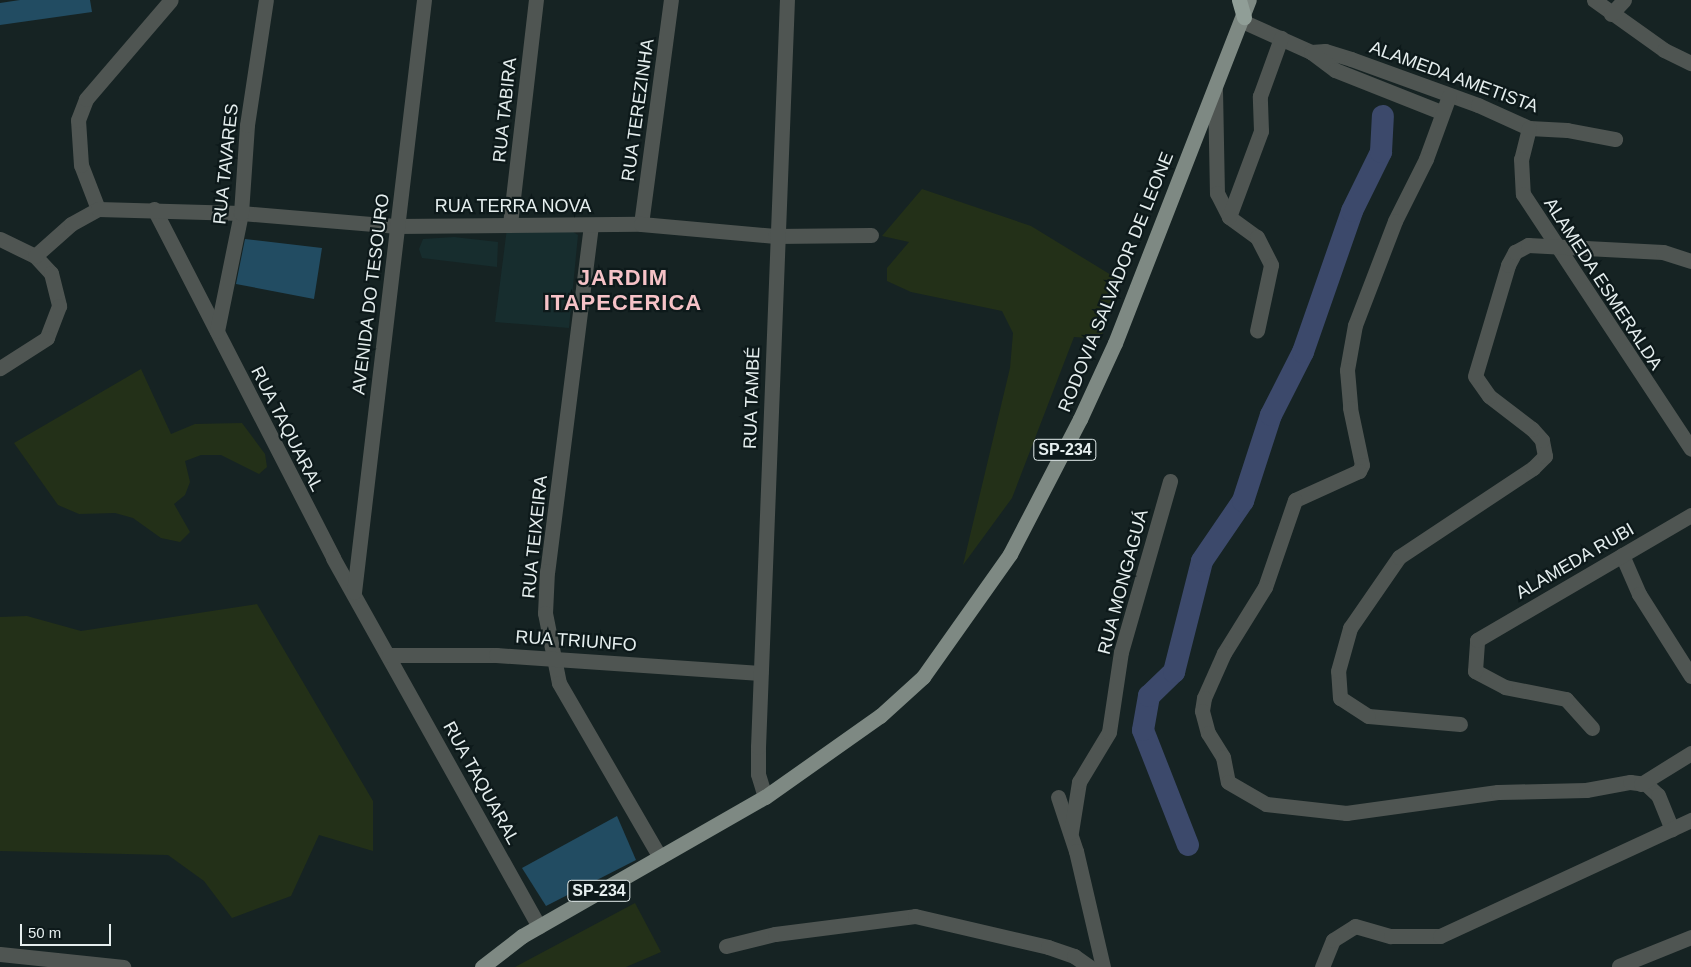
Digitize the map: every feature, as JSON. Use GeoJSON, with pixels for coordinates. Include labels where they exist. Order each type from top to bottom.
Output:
{"type":"FeatureCollection","features":[{"type":"Feature","properties":{"kind":"highway"},"geometry":{"type":"LineString","coordinates":[[1240,0],[1243,19]]}},
{"type":"Feature","properties":{"kind":"main road","name":"RODOVIA SALVADOR DE LEONE"},"geometry":{"type":"LineString","coordinates":[[482,967],[539,926],[764,797],[897,703],[923,677],[1010,554],[1064,452],[1115,344],[1250,0]]}},
{"type":"Feature","properties":{"kind":"street"},"geometry":{"type":"LineString","coordinates":[[98,209],[82,165],[78,120],[86,99],[171,0]]}},
{"type":"Feature","properties":{"kind":"street","name":"RUA TAVARES"},"geometry":{"type":"LineString","coordinates":[[217,331],[241,213],[247,125],[266,0]]}},
{"type":"Feature","properties":{"kind":"street","name":"AVENIDA DO TESOURO"},"geometry":{"type":"LineString","coordinates":[[354,592],[424,0]]}},
{"type":"Feature","properties":{"kind":"street","name":"RUA TABIRA"},"geometry":{"type":"LineString","coordinates":[[510,224],[536,0]]}},
{"type":"Feature","properties":{"kind":"street","name":"RUA TEREZINHA"},"geometry":{"type":"LineString","coordinates":[[641,224],[671,0]]}},
{"type":"Feature","properties":{"kind":"street","name":"RUA TAMBÉ"},"geometry":{"type":"LineString","coordinates":[[764,797],[758,774],[760,672],[775,236],[787,0]]}},
{"type":"Feature","properties":{"kind":"street"},"geometry":{"type":"LineString","coordinates":[[1594,0],[1611,14],[1664,50],[1691,63]]}},
{"type":"Feature","properties":{"kind":"street"},"geometry":{"type":"LineString","coordinates":[[1611,14],[1624,0]]}},
{"type":"Feature","properties":{"kind":"street","name":"ALAMEDA AMETISTA"},"geometry":{"type":"LineString","coordinates":[[1243,19],[1311,52],[1335,70],[1441,112]]}},
{"type":"Feature","properties":{"kind":"street"},"geometry":{"type":"LineString","coordinates":[[1229,217],[1261,131],[1260,96],[1281,38]]}},
{"type":"Feature","properties":{"kind":"street","name":"ALAMEDA AMETISTA"},"geometry":{"type":"LineString","coordinates":[[1311,52],[1336,54],[1529,128],[1567,130],[1615,139]]}},
{"type":"Feature","properties":{"kind":"street"},"geometry":{"type":"LineString","coordinates":[[1215,89],[1215,182],[1220,202],[1229,217],[1257,236],[1271,265],[1258,331]]}},
{"type":"Feature","properties":{"kind":"street"},"geometry":{"type":"LineString","coordinates":[[1449,96],[1441,112],[1426,159],[1395,221],[1355,325],[1348,370],[1350,408],[1362,464],[1359,471],[1295,500],[1265,587],[1224,654],[1204,698],[1202,711],[1208,732],[1223,757],[1228,782],[1266,804],[1346,813],[1498,792],[1641,784],[1691,753]]}},
{"type":"Feature","properties":{"kind":"street","name":"ALAMEDA ESMERALDA"},"geometry":{"type":"LineString","coordinates":[[1529,128],[1521,159],[1520,185],[1557,246],[1691,449]]}},
{"type":"Feature","properties":{"kind":"street"},"geometry":{"type":"LineString","coordinates":[[35,256],[71,224],[98,209],[154,209]]}},
{"type":"Feature","properties":{"kind":"street","name":"RUA TERRA NOVA"},"geometry":{"type":"LineString","coordinates":[[154,209],[241,213],[397,226],[641,224],[775,236],[871,234]]}},
{"type":"Feature","properties":{"kind":"street","name":"RUA TAQUARAL"},"geometry":{"type":"LineString","coordinates":[[154,209],[217,331],[259,420],[539,926]]}},
{"type":"Feature","properties":{"kind":"street","name":"RUA TEIXEIRA"},"geometry":{"type":"LineString","coordinates":[[591,225],[547,571],[546,612],[551,658],[570,706],[660,857]]}},
{"type":"Feature","properties":{"kind":"street"},"geometry":{"type":"LineString","coordinates":[[0,239],[35,256],[51,273],[59,306],[55,324],[47,338],[0,368]]}},
{"type":"Feature","properties":{"kind":"street"},"geometry":{"type":"LineString","coordinates":[[1460,724],[1368,716],[1340,698],[1338,671],[1350,628],[1399,557],[1533,468],[1545,456],[1542,440],[1532,428],[1488,396],[1475,376],[1490,321],[1515,252],[1528,244],[1663,252],[1691,261]]}},
{"type":"Feature","properties":{"kind":"street","name":"RUA MONGAGUÁ"},"geometry":{"type":"LineString","coordinates":[[1071,832],[1076,792],[1109,732],[1123,644],[1170,481]]}},
{"type":"Feature","properties":{"kind":"street","name":"ALAMEDA RUBI"},"geometry":{"type":"LineString","coordinates":[[1592,728],[1566,699],[1505,687],[1475,671],[1477,640],[1691,514]]}},
{"type":"Feature","properties":{"kind":"street"},"geometry":{"type":"LineString","coordinates":[[1622,555],[1639,594],[1691,676]]}},
{"type":"Feature","properties":{"kind":"street","name":"RUA TRIUNFO"},"geometry":{"type":"LineString","coordinates":[[389,655],[439,652],[760,672]]}},
{"type":"Feature","properties":{"kind":"street"},"geometry":{"type":"LineString","coordinates":[[1641,784],[1658,794],[1672,829]]}},
{"type":"Feature","properties":{"kind":"street","name":"RUA MONGAGUÁ"},"geometry":{"type":"LineString","coordinates":[[1058,797],[1071,832],[1103,967]]}},
{"type":"Feature","properties":{"kind":"street"},"geometry":{"type":"LineString","coordinates":[[1322,967],[1333,940],[1354,926],[1391,936],[1440,936],[1691,820]]}},
{"type":"Feature","properties":{"kind":"street"},"geometry":{"type":"LineString","coordinates":[[726,946],[775,934],[915,916],[1040,945],[1074,956],[1090,967]]}},
{"type":"Feature","properties":{"kind":"street"},"geometry":{"type":"LineString","coordinates":[[1619,966],[1691,937]]}},
{"type":"Feature","properties":{"kind":"street"},"geometry":{"type":"LineString","coordinates":[[0,954],[123,967]]}},
{"type":"Feature","properties":{"kind":"shaded area"},"geometry":{"type":"Polygon","coordinates":[[[507,228],[570,230],[578,235],[569,328],[495,322],[507,228]]]}},
{"type":"Feature","properties":{"kind":"shaded area"},"geometry":{"type":"Polygon","coordinates":[[[454,237],[498,242],[497,267],[422,258],[419,249],[423,239],[454,237]]]}},
{"type":"Feature","properties":{"kind":"green space"},"geometry":{"type":"Polygon","coordinates":[[[922,189],[1031,226],[1116,278],[1115,304],[1104,315],[1102,339],[1074,337],[1012,498],[963,565],[1010,368],[1013,333],[1002,311],[911,292],[887,281],[887,268],[909,242],[882,236],[922,189]]]}},
{"type":"Feature","properties":{"kind":"green space"},"geometry":{"type":"Polygon","coordinates":[[[141,369],[171,434],[195,424],[242,423],[265,454],[267,467],[259,474],[221,455],[201,455],[185,461],[190,482],[185,495],[174,504],[190,532],[180,542],[161,538],[133,518],[115,513],[79,514],[58,505],[14,443],[141,369]]]}},
{"type":"Feature","properties":{"kind":"green space"},"geometry":{"type":"Polygon","coordinates":[[[257,604],[373,801],[373,851],[319,835],[291,896],[232,918],[204,881],[168,855],[0,851],[0,617],[27,616],[81,631],[257,604]]]}},
{"type":"Feature","properties":{"kind":"green space"},"geometry":{"type":"Polygon","coordinates":[[[635,903],[661,952],[626,967],[515,967],[635,903]]]}},
{"type":"Feature","properties":{"kind":"building"},"geometry":{"type":"Polygon","coordinates":[[[20,0],[90,0],[92,12],[0,25],[0,3],[20,0]]]}},
{"type":"Feature","properties":{"kind":"building"},"geometry":{"type":"Polygon","coordinates":[[[245,239],[322,248],[314,299],[236,284],[245,239]]]}},
{"type":"Feature","properties":{"kind":"building"},"geometry":{"type":"Polygon","coordinates":[[[617,816],[636,860],[546,906],[522,868],[617,816]]]}},
{"type":"Feature","properties":{"kind":"waterway"},"geometry":{"type":"LineString","coordinates":[[1188,845],[1143,730],[1149,696],[1174,672],[1202,561],[1243,501],[1271,415],[1303,352],[1352,211],[1381,152],[1383,116]]}},
{"type":"Feature","properties":{"kind":"district","name":"JARDIM ITAPECERICA"},"geometry":{"type":"Point","coordinates":[623,290]}}]}
